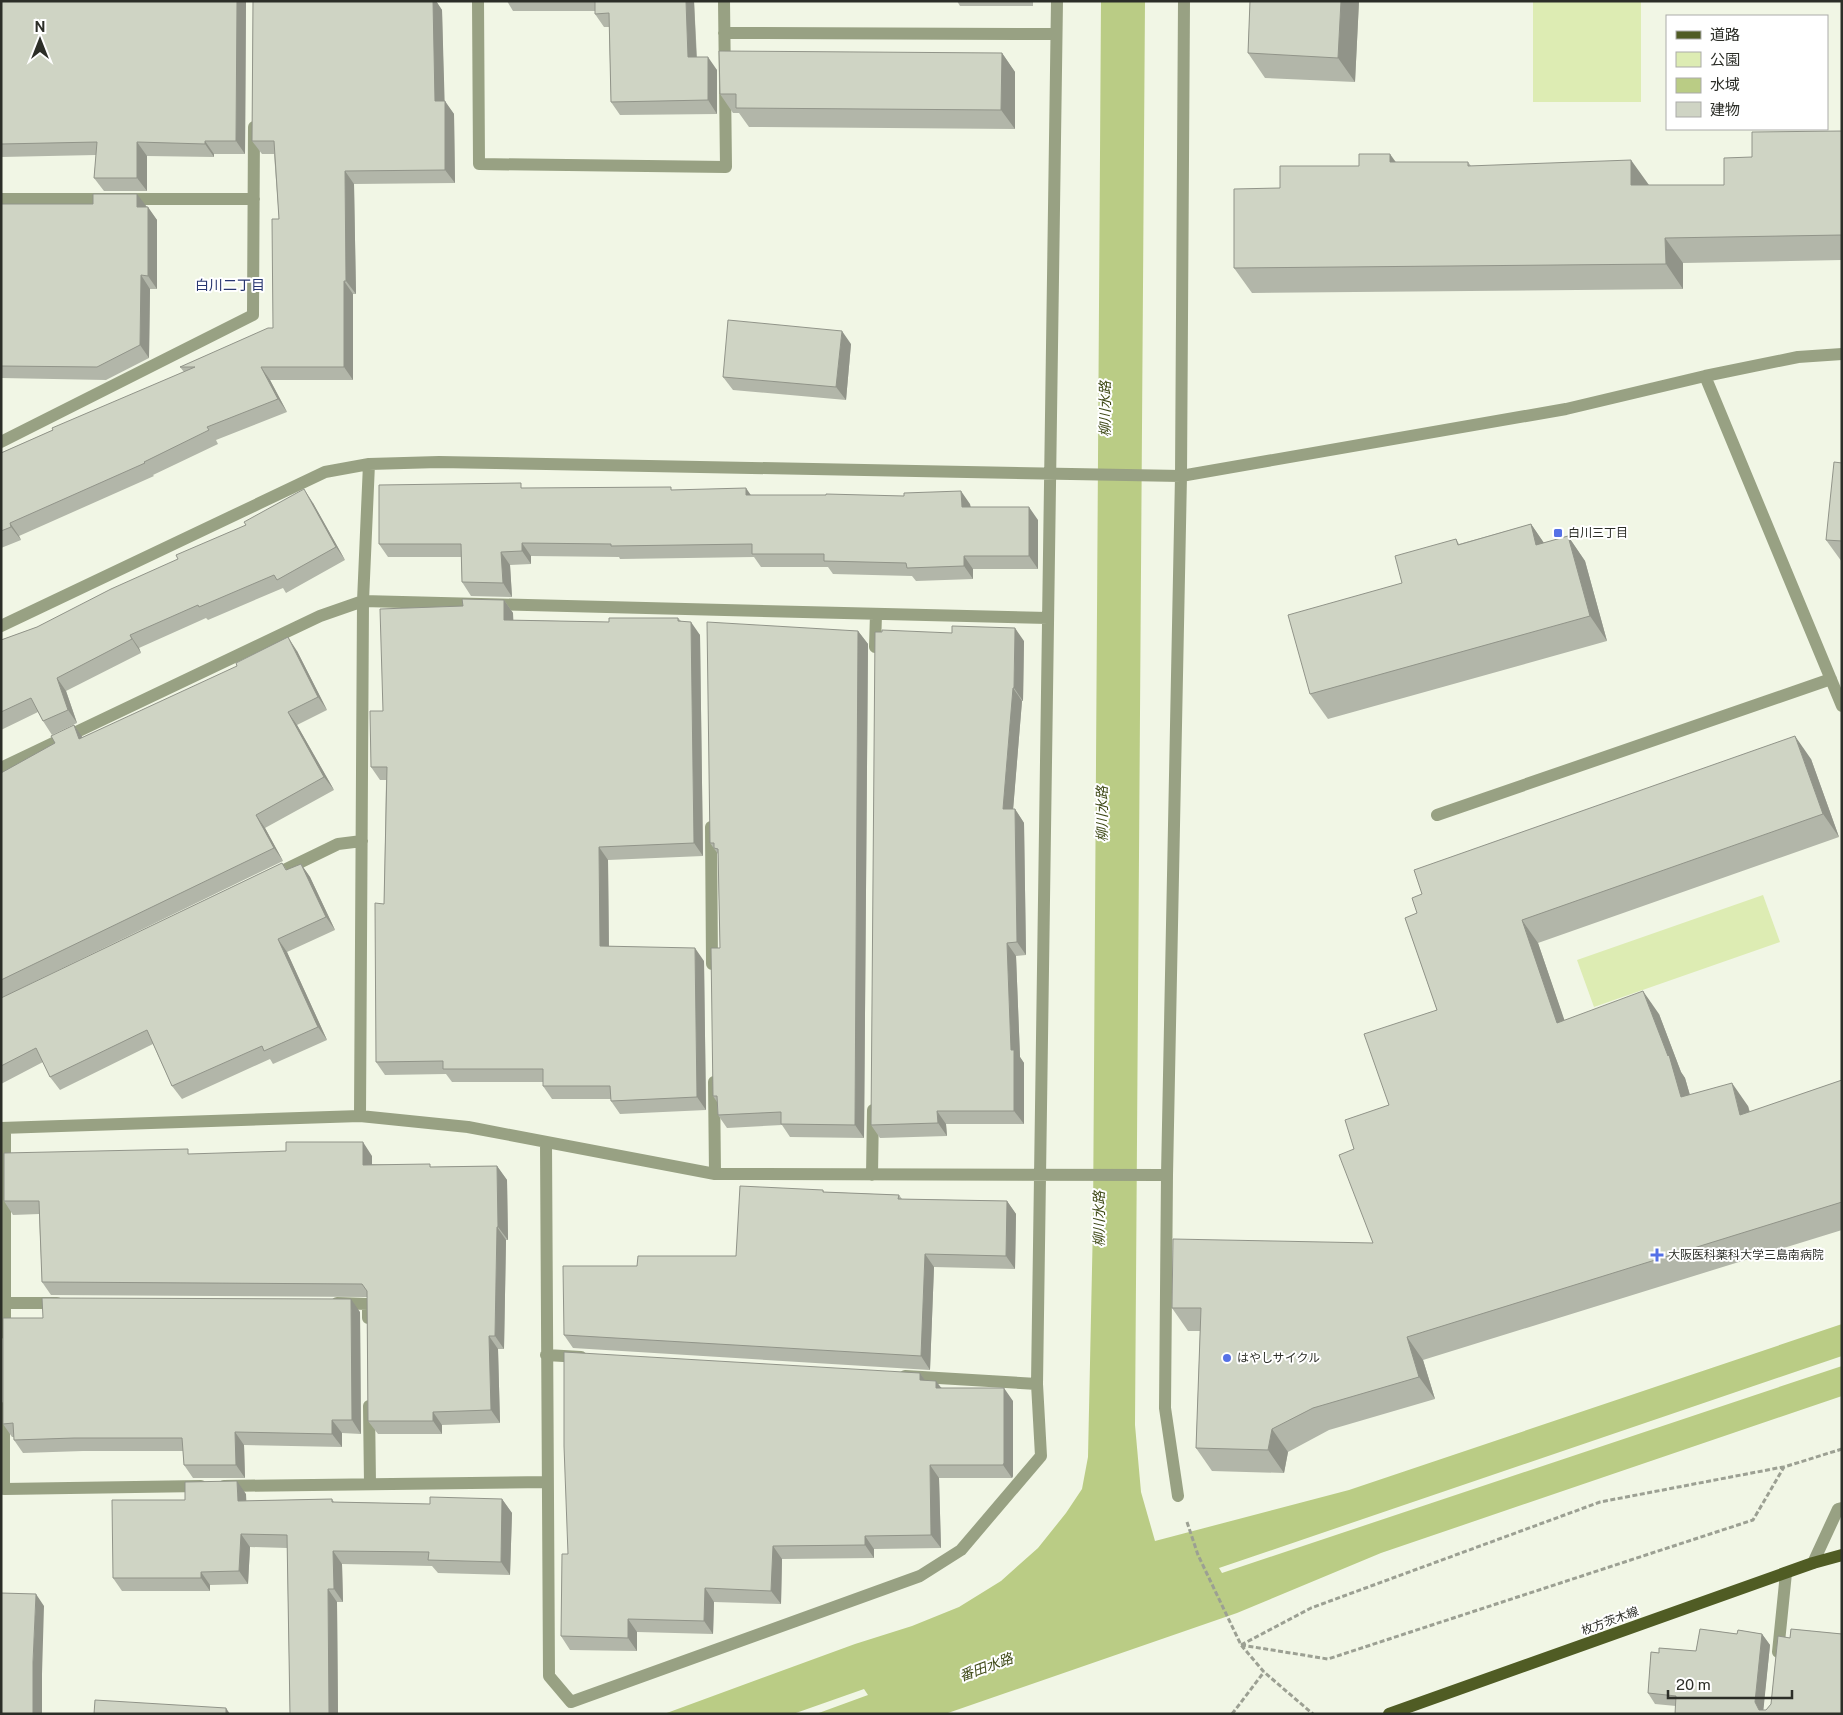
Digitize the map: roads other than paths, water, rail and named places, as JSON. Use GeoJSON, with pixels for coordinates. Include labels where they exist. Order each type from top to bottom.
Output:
{"type":"FeatureCollection","features":[{"type":"Feature","properties":{"kind":"main road","name":"枚方茨木線"},"geometry":{"type":"LineString","coordinates":[[1388,1714],[1813,1563],[1842,1555]]}},
{"type":"Feature","properties":{"kind":"street"},"geometry":{"type":"LineString","coordinates":[[478,1],[479,164],[726,167],[724,1]]}},
{"type":"Feature","properties":{"kind":"street"},"geometry":{"type":"LineString","coordinates":[[546,1142],[549,1676],[571,1702],[920,1576],[962,1550],[1041,1456],[1037,1384],[1057,1]]}},
{"type":"Feature","properties":{"kind":"street"},"geometry":{"type":"LineString","coordinates":[[1178,1496],[1165,1408],[1167,1175],[1181,476],[1184,1]]}},
{"type":"Feature","properties":{"kind":"street"},"geometry":{"type":"LineString","coordinates":[[724,33],[1056,34]]}},
{"type":"Feature","properties":{"kind":"street"},"geometry":{"type":"LineString","coordinates":[[1,442],[253,316],[254,110]]}},
{"type":"Feature","properties":{"kind":"street"},"geometry":{"type":"LineString","coordinates":[[1,199],[254,199]]}},
{"type":"Feature","properties":{"kind":"street"},"geometry":{"type":"LineString","coordinates":[[1,626],[325,472],[369,464],[449,462],[1181,476],[1566,409],[1798,356],[1842,354]]}},
{"type":"Feature","properties":{"kind":"street"},"geometry":{"type":"LineString","coordinates":[[1705,376],[1842,706]]}},
{"type":"Feature","properties":{"kind":"street"},"geometry":{"type":"LineString","coordinates":[[360,1116],[363,600],[369,464]]}},
{"type":"Feature","properties":{"kind":"street"},"geometry":{"type":"LineString","coordinates":[[1,768],[320,616],[363,600],[708,614],[876,614],[1048,618]]}},
{"type":"Feature","properties":{"kind":"street"},"geometry":{"type":"LineString","coordinates":[[875,663],[876,614]]}},
{"type":"Feature","properties":{"kind":"street"},"geometry":{"type":"LineString","coordinates":[[1437,815],[1831,679]]}},
{"type":"Feature","properties":{"kind":"street"},"geometry":{"type":"LineString","coordinates":[[710,817],[712,976]]}},
{"type":"Feature","properties":{"kind":"street"},"geometry":{"type":"LineString","coordinates":[[258,883],[338,844],[362,841]]}},
{"type":"Feature","properties":{"kind":"street"},"geometry":{"type":"LineString","coordinates":[[714,1065],[715,1174]]}},
{"type":"Feature","properties":{"kind":"street"},"geometry":{"type":"LineString","coordinates":[[872,1175],[873,1096]]}},
{"type":"Feature","properties":{"kind":"street"},"geometry":{"type":"LineString","coordinates":[[5,1342],[3,1128],[360,1116],[468,1127],[715,1174],[1167,1175]]}},
{"type":"Feature","properties":{"kind":"street"},"geometry":{"type":"LineString","coordinates":[[5,1303],[73,1303]]}},
{"type":"Feature","properties":{"kind":"street"},"geometry":{"type":"LineString","coordinates":[[328,1304],[368,1304],[368,1332]]}},
{"type":"Feature","properties":{"kind":"street"},"geometry":{"type":"LineString","coordinates":[[546,1355],[595,1358]]}},
{"type":"Feature","properties":{"kind":"street"},"geometry":{"type":"LineString","coordinates":[[890,1375],[1037,1384]]}},
{"type":"Feature","properties":{"kind":"street"},"geometry":{"type":"LineString","coordinates":[[369,1389],[370,1484]]}},
{"type":"Feature","properties":{"kind":"street"},"geometry":{"type":"LineString","coordinates":[[4,1391],[4,1489],[547,1482]]}},
{"type":"Feature","properties":{"kind":"street"},"geometry":{"type":"LineString","coordinates":[[1813,1563],[1838,1509],[1842,1508]]}},
{"type":"Feature","properties":{"kind":"street"},"geometry":{"type":"LineString","coordinates":[[1776,1667],[1786,1573]]}},
{"type":"Feature","properties":{"kind":"water"},"geometry":{"type":"Polygon","coordinates":[[[1101,1],[1145,1],[1135,1425],[1141,1492],[1155,1541],[1349,1490],[1842,1324],[1842,1356],[1219,1568],[1222,1573],[1842,1366],[1842,1396],[1381,1553],[1237,1613],[945,1714],[816,1714],[868,1695],[864,1689],[793,1714],[664,1714],[855,1644],[912,1626],[959,1607],[1001,1581],[1038,1548],[1066,1513],[1082,1489],[1088,1457],[1093,1223],[1101,1]]]}},
{"type":"Feature","properties":{"kind":"place","name":"白川三丁目"},"geometry":{"type":"Point","coordinates":[1558,533]}},
{"type":"Feature","properties":{"kind":"place","name":"大阪医科薬科大学三島南病院"},"geometry":{"type":"Point","coordinates":[1657,1255]}},
{"type":"Feature","properties":{"kind":"place","name":"はやしサイクル"},"geometry":{"type":"Point","coordinates":[1227,1358]}},
{"type":"Feature","properties":{"kind":"district","name":"白川二丁目"},"geometry":{"type":"Point","coordinates":[230,285]}},
{"type":"Feature","properties":{"kind":"water label","name":"柳川水路"},"geometry":{"type":"Point","coordinates":[1105,409]}},
{"type":"Feature","properties":{"kind":"water label","name":"柳川水路"},"geometry":{"type":"Point","coordinates":[1102,814]}},
{"type":"Feature","properties":{"kind":"water label","name":"柳川水路"},"geometry":{"type":"Point","coordinates":[1099,1219]}},
{"type":"Feature","properties":{"kind":"water label","name":"番田水路"},"geometry":{"type":"Point","coordinates":[986,1667]}}]}
